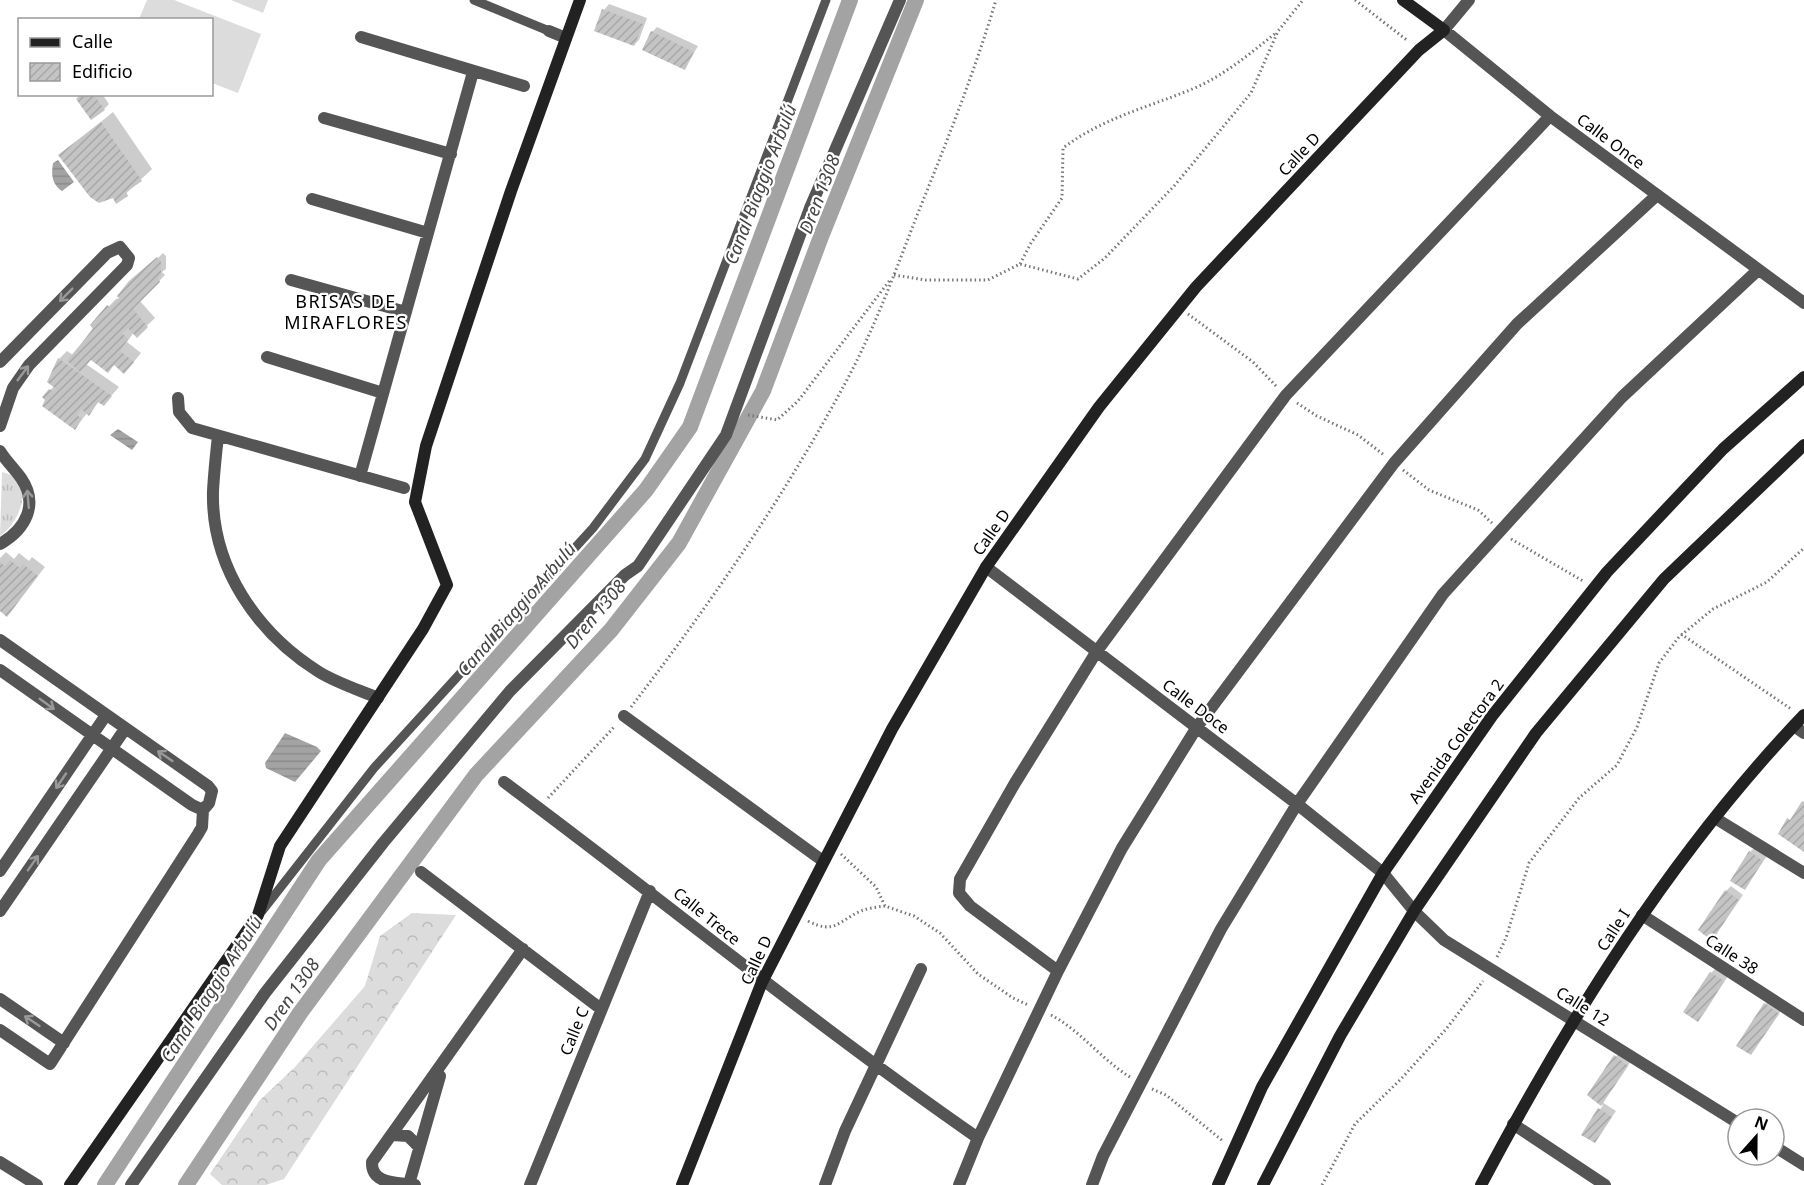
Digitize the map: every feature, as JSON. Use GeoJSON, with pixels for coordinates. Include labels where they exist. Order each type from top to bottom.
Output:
{"type":"FeatureCollection","features":[{"type":"Feature","properties":{"kind":"street"},"geometry":{"type":"LineString","coordinates":[[70,1185],[258,915],[280,846],[423,629],[447,585],[415,502],[426,446],[511,191],[580,0]]}},
{"type":"Feature","properties":{"kind":"street"},"geometry":{"type":"LineString","coordinates":[[131,1185],[265,993],[375,853],[510,692],[625,575],[638,566],[726,435],[810,208],[900,0]]}},
{"type":"Feature","properties":{"kind":"street","name":"Calle Once"},"geometry":{"type":"LineString","coordinates":[[1403,0],[1444,30],[1550,116],[1804,303]]}},
{"type":"Feature","properties":{"kind":"street","name":"Calle D"},"geometry":{"type":"LineString","coordinates":[[681,1183],[762,982],[892,729],[986,567],[1099,407],[1196,287],[1419,51],[1444,30],[1469,0]]}},
{"type":"Feature","properties":{"kind":"street"},"geometry":{"type":"LineString","coordinates":[[549,31],[566,38]]}},
{"type":"Feature","properties":{"kind":"street"},"geometry":{"type":"LineString","coordinates":[[361,37],[524,86]]}},
{"type":"Feature","properties":{"kind":"street"},"geometry":{"type":"LineString","coordinates":[[360,476],[474,72]]}},
{"type":"Feature","properties":{"kind":"street"},"geometry":{"type":"LineString","coordinates":[[1058,971],[970,906],[959,893],[960,879],[1015,783],[1097,651],[1286,395],[1550,116]]}},
{"type":"Feature","properties":{"kind":"street"},"geometry":{"type":"LineString","coordinates":[[324,118],[451,154]]}},
{"type":"Feature","properties":{"kind":"street"},"geometry":{"type":"LineString","coordinates":[[960,1185],[978,1138],[1058,971],[1122,848],[1197,727],[1395,463],[1517,324],[1657,195]]}},
{"type":"Feature","properties":{"kind":"street"},"geometry":{"type":"LineString","coordinates":[[312,199],[428,233]]}},
{"type":"Feature","properties":{"kind":"street"},"geometry":{"type":"LineString","coordinates":[[0,362],[107,253],[120,247],[126,252],[129,258],[127,265],[40,352],[19,377],[0,426]]}},
{"type":"Feature","properties":{"kind":"street"},"geometry":{"type":"LineString","coordinates":[[1092,1185],[1103,1156],[1221,929],[1297,804],[1443,594],[1622,397],[1758,270]]}},
{"type":"Feature","properties":{"kind":"street"},"geometry":{"type":"LineString","coordinates":[[291,280],[406,312]]}},
{"type":"Feature","properties":{"kind":"street"},"geometry":{"type":"LineString","coordinates":[[267,357],[383,393]]}},
{"type":"Feature","properties":{"kind":"street","name":"Avenida Colectora 2"},"geometry":{"type":"LineString","coordinates":[[1218,1185],[1263,1087],[1383,873],[1497,709],[1607,572],[1724,449],[1804,376]]}},
{"type":"Feature","properties":{"kind":"street"},"geometry":{"type":"LineString","coordinates":[[178,398],[179,412],[186,423],[218,436],[404,488]]}},
{"type":"Feature","properties":{"kind":"street"},"geometry":{"type":"LineString","coordinates":[[218,436],[213,493],[215,518],[226,565],[246,604],[269,631],[314,668],[378,698]]}},
{"type":"Feature","properties":{"kind":"street"},"geometry":{"type":"LineString","coordinates":[[1263,1185],[1340,1036],[1414,911],[1536,734],[1664,579],[1804,445]]}},
{"type":"Feature","properties":{"kind":"street"},"geometry":{"type":"LineString","coordinates":[[0,452],[28,490],[30,505],[24,525],[0,544]]}},
{"type":"Feature","properties":{"kind":"street"},"geometry":{"type":"LineString","coordinates":[[0,462],[13,468]]}},
{"type":"Feature","properties":{"kind":"street","name":"Calle Doce"},"geometry":{"type":"LineString","coordinates":[[986,567],[1297,804],[1383,873],[1414,911]]}},
{"type":"Feature","properties":{"kind":"street"},"geometry":{"type":"LineString","coordinates":[[0,640],[212,791],[209,804],[203,810],[202,826],[198,834],[50,1064],[0,1030]]}},
{"type":"Feature","properties":{"kind":"street"},"geometry":{"type":"LineString","coordinates":[[0,670],[111,750],[203,810]]}},
{"type":"Feature","properties":{"kind":"street"},"geometry":{"type":"LineString","coordinates":[[0,871],[106,715]]}},
{"type":"Feature","properties":{"kind":"street"},"geometry":{"type":"LineString","coordinates":[[624,716],[823,861]]}},
{"type":"Feature","properties":{"kind":"street","name":"Calle I"},"geometry":{"type":"LineString","coordinates":[[1481,1185],[1513,1124],[1574,1019],[1642,915],[1715,818],[1801,722]]}},
{"type":"Feature","properties":{"kind":"street"},"geometry":{"type":"LineString","coordinates":[[0,911],[125,729]]}},
{"type":"Feature","properties":{"kind":"street","name":"Calle Trece"},"geometry":{"type":"LineString","coordinates":[[504,782],[650,891],[762,982],[875,1066],[978,1138]]}},
{"type":"Feature","properties":{"kind":"street"},"geometry":{"type":"LineString","coordinates":[[1715,818],[1804,873]]}},
{"type":"Feature","properties":{"kind":"street"},"geometry":{"type":"LineString","coordinates":[[421,872],[600,1009]]}},
{"type":"Feature","properties":{"kind":"street","name":"Calle C"},"geometry":{"type":"LineString","coordinates":[[530,1185],[650,891]]}},
{"type":"Feature","properties":{"kind":"street","name":"Calle 12"},"geometry":{"type":"LineString","coordinates":[[1414,911],[1444,940],[1726,1115]]}},
{"type":"Feature","properties":{"kind":"street","name":"Calle 38"},"geometry":{"type":"LineString","coordinates":[[1642,915],[1804,1020]]}},
{"type":"Feature","properties":{"kind":"street"},"geometry":{"type":"LineString","coordinates":[[442,1066],[419,1147],[412,1184],[381,1180],[372,1169],[372,1162],[523,949]]}},
{"type":"Feature","properties":{"kind":"street"},"geometry":{"type":"LineString","coordinates":[[825,1185],[845,1131],[921,969]]}},
{"type":"Feature","properties":{"kind":"street"},"geometry":{"type":"LineString","coordinates":[[0,999],[64,1043]]}},
{"type":"Feature","properties":{"kind":"street"},"geometry":{"type":"LineString","coordinates":[[1513,1124],[1605,1185]]}},
{"type":"Feature","properties":{"kind":"street"},"geometry":{"type":"LineString","coordinates":[[392,1135],[408,1136],[419,1147]]}},
{"type":"Feature","properties":{"kind":"street"},"geometry":{"type":"LineString","coordinates":[[1786,1154],[1804,1165]]}},
{"type":"Feature","properties":{"kind":"street"},"geometry":{"type":"LineString","coordinates":[[0,1162],[38,1185]]}},
{"type":"Feature","properties":{"kind":"lane"},"geometry":{"type":"LineString","coordinates":[[474,0],[549,31]]}},
{"type":"Feature","properties":{"kind":"lane"},"geometry":{"type":"LineString","coordinates":[[258,915],[374,768],[593,528],[645,459],[680,383],[826,0]]}},
{"type":"Feature","properties":{"kind":"path"},"geometry":{"type":"LineString","coordinates":[[539,808],[624,716],[684,637],[779,494],[843,388],[894,274],[975,69],[996,0]]}},
{"type":"Feature","properties":{"kind":"path"},"geometry":{"type":"LineString","coordinates":[[894,274],[926,280],[988,280],[1020,264],[1031,243],[1062,198],[1063,148],[1087,129],[1199,86],[1243,60],[1278,31],[1303,0]]}},
{"type":"Feature","properties":{"kind":"path"},"geometry":{"type":"LineString","coordinates":[[1355,0],[1419,51]]}},
{"type":"Feature","properties":{"kind":"path"},"geometry":{"type":"LineString","coordinates":[[1020,264],[1078,279],[1105,258],[1175,185],[1251,93],[1278,31]]}},
{"type":"Feature","properties":{"kind":"path"},"geometry":{"type":"LineString","coordinates":[[743,414],[777,420],[798,401],[894,274]]}},
{"type":"Feature","properties":{"kind":"path"},"geometry":{"type":"LineString","coordinates":[[1322,1185],[1355,1124],[1401,1079],[1447,1028],[1491,969],[1506,938],[1529,862],[1579,798],[1617,765],[1637,727],[1659,663],[1681,634],[1713,609],[1767,582],[1804,548]]}},
{"type":"Feature","properties":{"kind":"path"},"geometry":{"type":"LineString","coordinates":[[1681,634],[1801,722]]}},
{"type":"Feature","properties":{"kind":"path"},"geometry":{"type":"LineString","coordinates":[[796,915],[821,928],[837,926],[863,910],[885,906]]}},
{"type":"Feature","properties":{"kind":"green space"},"geometry":{"type":"Polygon","coordinates":[[[147,0],[174,0],[261,34],[238,93],[213,83],[213,18],[139,18],[147,0]]]}},
{"type":"Feature","properties":{"kind":"green space"},"geometry":{"type":"Polygon","coordinates":[[[231,0],[268,0],[263,13],[231,0]]]}},
{"type":"Feature","properties":{"kind":"green space"},"geometry":{"type":"Polygon","coordinates":[[[2,472],[13,476],[19,483],[22,501],[14,521],[0,536],[2,472]]]}},
{"type":"Feature","properties":{"kind":"green space"},"geometry":{"type":"Polygon","coordinates":[[[412,913],[456,915],[284,1179],[266,1185],[222,1185],[210,1174],[260,1100],[294,1068],[365,986],[380,936],[412,913]]]}},
{"type":"Feature","properties":{"kind":"shaded area"},"geometry":{"type":"Polygon","coordinates":[[[58,160],[74,182],[62,191],[54,182],[52,175],[53,163],[58,160]]]}},
{"type":"Feature","properties":{"kind":"shaded area"},"geometry":{"type":"Polygon","coordinates":[[[118,429],[138,442],[132,450],[110,435],[118,429]]]}},
{"type":"Feature","properties":{"kind":"shaded area"},"geometry":{"type":"Polygon","coordinates":[[[285,733],[321,751],[295,782],[266,768],[265,763],[285,733]]]}},
{"type":"Feature","properties":{"kind":"building"},"geometry":{"type":"Polygon","coordinates":[[[602,9],[643,24],[634,46],[594,31],[602,9]]]}},
{"type":"Feature","properties":{"kind":"building"},"geometry":{"type":"Polygon","coordinates":[[[651,31],[694,52],[685,70],[642,50],[651,31]]]}},
{"type":"Feature","properties":{"kind":"building"},"geometry":{"type":"Polygon","coordinates":[[[80,96],[94,96],[105,110],[91,120],[76,99],[80,96]]]}},
{"type":"Feature","properties":{"kind":"building"},"geometry":{"type":"Polygon","coordinates":[[[101,122],[142,181],[126,192],[128,196],[116,204],[113,198],[99,203],[90,197],[58,155],[101,122]]]}},
{"type":"Feature","properties":{"kind":"building"},"geometry":{"type":"Polygon","coordinates":[[[157,257],[161,262],[161,275],[158,278],[160,282],[133,309],[148,327],[137,338],[128,328],[122,333],[128,339],[120,351],[134,362],[124,374],[114,365],[108,373],[91,360],[80,372],[67,361],[93,329],[90,325],[107,305],[110,307],[119,298],[117,296],[129,281],[157,257]]]}},
{"type":"Feature","properties":{"kind":"building"},"geometry":{"type":"Polygon","coordinates":[[[58,358],[112,396],[104,406],[98,402],[89,416],[81,409],[77,415],[82,419],[75,430],[42,406],[45,400],[42,397],[49,389],[53,391],[55,388],[47,382],[58,358]]]}},
{"type":"Feature","properties":{"kind":"building"},"geometry":{"type":"Polygon","coordinates":[[[10,560],[20,568],[23,564],[38,576],[7,617],[0,611],[0,562],[5,566],[10,560]]]}},
{"type":"Feature","properties":{"kind":"building"},"geometry":{"type":"Polygon","coordinates":[[[1802,801],[1804,802],[1804,852],[1778,834],[1787,818],[1790,820],[1802,801]]]}},
{"type":"Feature","properties":{"kind":"building"},"geometry":{"type":"Polygon","coordinates":[[[1749,851],[1763,861],[1745,890],[1730,881],[1749,851]]]}},
{"type":"Feature","properties":{"kind":"building"},"geometry":{"type":"Polygon","coordinates":[[[1725,890],[1739,900],[1712,941],[1698,930],[1725,890]]]}},
{"type":"Feature","properties":{"kind":"building"},"geometry":{"type":"Polygon","coordinates":[[[1710,972],[1724,981],[1698,1022],[1683,1012],[1710,972]]]}},
{"type":"Feature","properties":{"kind":"building"},"geometry":{"type":"Polygon","coordinates":[[[1764,1003],[1779,1014],[1751,1055],[1736,1046],[1764,1003]]]}},
{"type":"Feature","properties":{"kind":"building"},"geometry":{"type":"Polygon","coordinates":[[[1614,1055],[1628,1066],[1601,1106],[1587,1095],[1614,1055]]]}},
{"type":"Feature","properties":{"kind":"building"},"geometry":{"type":"Polygon","coordinates":[[[1598,1108],[1612,1117],[1595,1143],[1581,1135],[1598,1108]]]}},
{"type":"Feature","properties":{"kind":"waterway","name":"Canal Biaggio Arbulú"},"geometry":{"type":"LineString","coordinates":[[105,1185],[319,860],[646,490],[690,427],[850,0]]}},
{"type":"Feature","properties":{"kind":"waterway","name":"Dren 1308"},"geometry":{"type":"LineString","coordinates":[[186,1185],[300,1013],[476,775],[611,630],[679,543],[763,391],[822,234],[916,0]]}},
{"type":"Feature","properties":{"kind":"district","name":"BRISAS DE MIRAFLORES"},"geometry":{"type":"Point","coordinates":[346,311]}}]}
